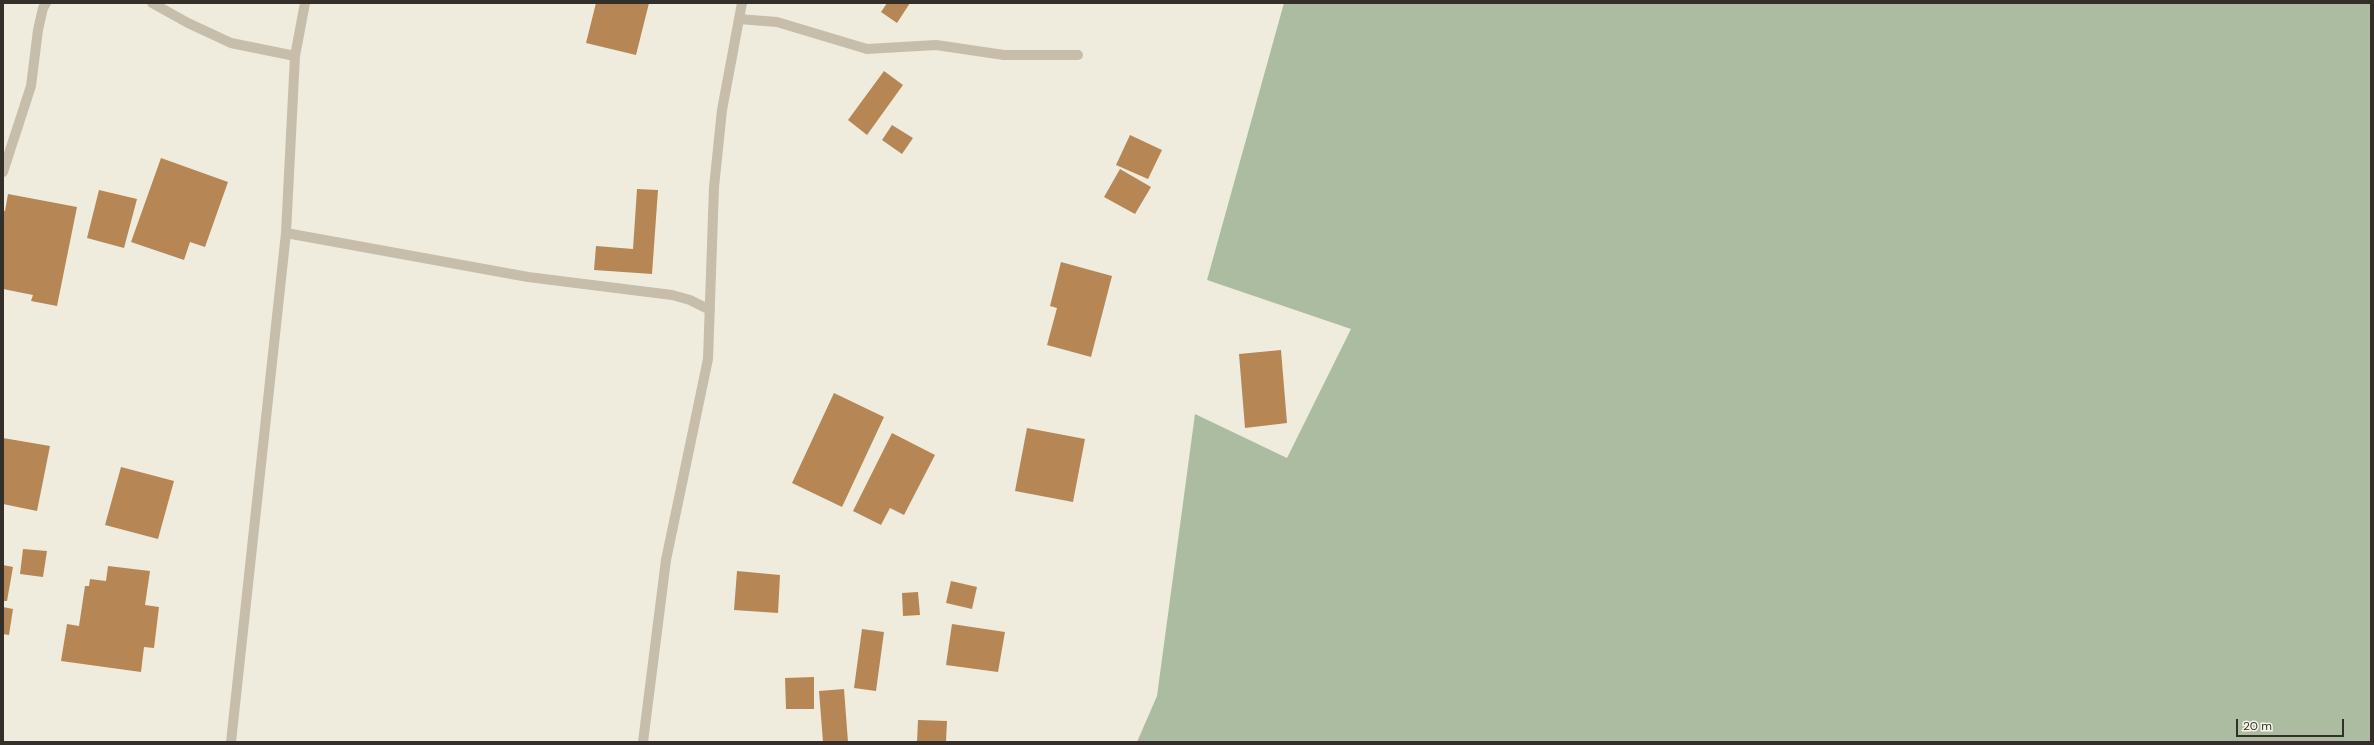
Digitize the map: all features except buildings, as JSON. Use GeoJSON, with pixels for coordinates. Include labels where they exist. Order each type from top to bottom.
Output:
{"type":"FeatureCollection","features":[{"type":"Feature","properties":{"kind":"street"},"geometry":{"type":"LineString","coordinates":[[3,172],[31,86],[38,30],[43,8],[46,3]]}},
{"type":"Feature","properties":{"kind":"street"},"geometry":{"type":"LineString","coordinates":[[152,3],[188,23],[231,43],[295,56]]}},
{"type":"Feature","properties":{"kind":"street"},"geometry":{"type":"LineString","coordinates":[[231,742],[286,233],[295,56],[305,3]]}},
{"type":"Feature","properties":{"kind":"street"},"geometry":{"type":"LineString","coordinates":[[643,742],[666,560],[708,359],[714,187],[722,110],[742,3]]}},
{"type":"Feature","properties":{"kind":"street"},"geometry":{"type":"LineString","coordinates":[[739,19],[777,22],[867,49],[883,50],[936,45],[1004,55],[1078,55]]}},
{"type":"Feature","properties":{"kind":"street"},"geometry":{"type":"LineString","coordinates":[[286,233],[528,277],[672,295],[690,300],[710,310]]}},
{"type":"Feature","properties":{"kind":"green space"},"geometry":{"type":"Polygon","coordinates":[[[1284,3],[2371,3],[2371,742],[1137,742],[1157,696],[1195,414],[1287,458],[1351,329],[1207,280],[1284,3]]]}}]}
